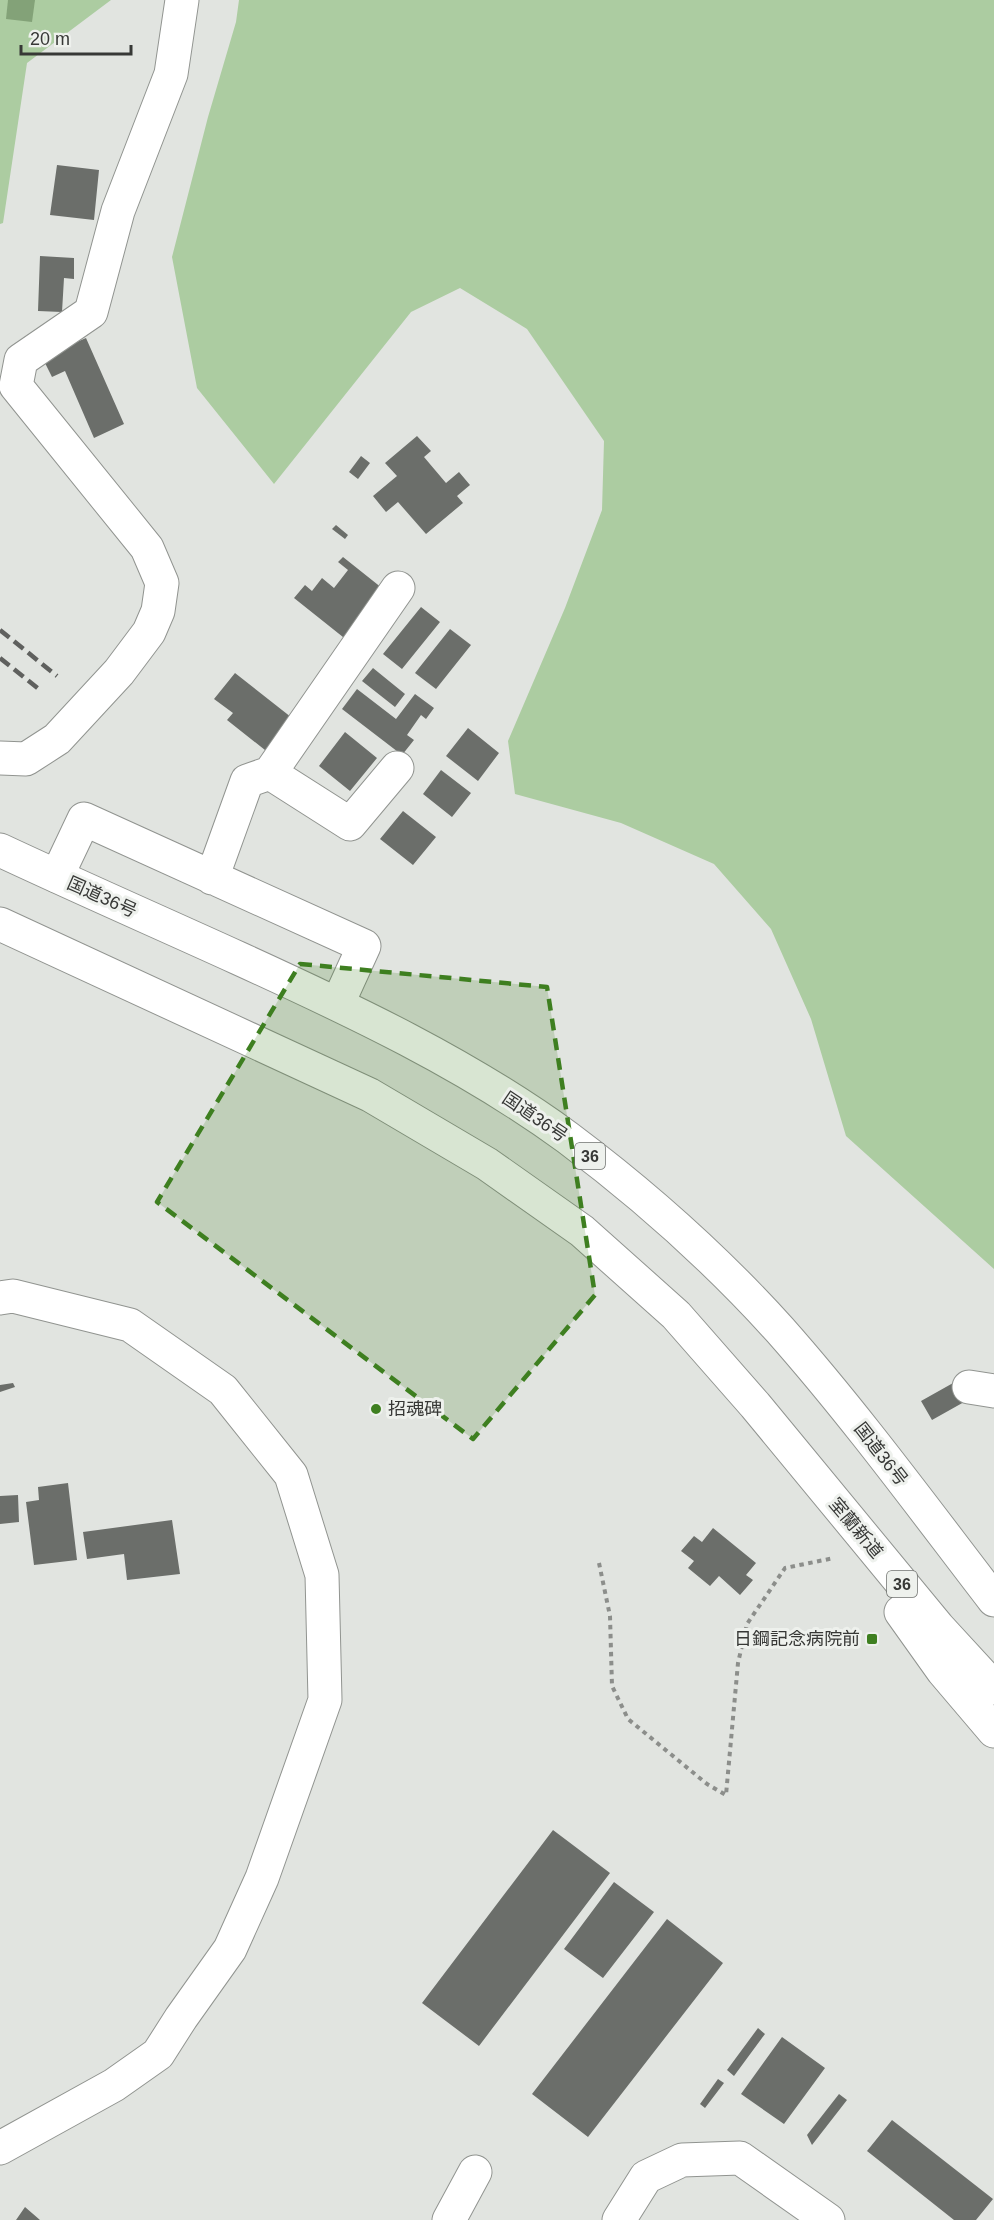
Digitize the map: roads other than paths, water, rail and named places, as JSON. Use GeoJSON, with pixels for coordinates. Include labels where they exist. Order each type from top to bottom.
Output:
{"type":"FeatureCollection","features":[{"type":"Feature","properties":{"kind":"main road"},"geometry":{"type":"LineString","coordinates":[[0,758],[26,759],[57,739],[119,672],[149,632],[158,611],[162,583],[147,548],[16,386],[21,360],[91,312],[118,211],[171,74],[182,0]]}},
{"type":"Feature","properties":{"kind":"main road"},"geometry":{"type":"LineString","coordinates":[[212,878],[247,781],[270,773],[398,588]]}},
{"type":"Feature","properties":{"kind":"main road"},"geometry":{"type":"LineString","coordinates":[[270,773],[350,825],[397,768]]}},
{"type":"Feature","properties":{"kind":"main road"},"geometry":{"type":"LineString","coordinates":[[57,876],[84,819],[364,946],[338,1004]]}},
{"type":"Feature","properties":{"kind":"main road","name":"国道36号"},"geometry":{"type":"LineString","coordinates":[[0,850],[338,1004],[406,1038],[491,1087],[567,1137],[663,1215],[715,1262],[780,1330],[872,1440],[994,1600]]}},
{"type":"Feature","properties":{"kind":"main road","name":"36"},"geometry":{"type":"LineString","coordinates":[[0,924],[370,1095],[487,1164],[582,1231],[676,1315],[755,1405],[813,1477]]}},
{"type":"Feature","properties":{"kind":"main road"},"geometry":{"type":"LineString","coordinates":[[0,1298],[13,1296],[130,1325],[223,1390],[291,1475],[322,1575],[325,1700],[262,1878],[230,1949],[181,2018],[159,2054],[114,2085],[0,2148]]}},
{"type":"Feature","properties":{"kind":"main road"},"geometry":{"type":"LineString","coordinates":[[813,1477],[858,1552],[943,1671],[994,1731]]}},
{"type":"Feature","properties":{"kind":"main road","name":"室蘭新道"},"geometry":{"type":"LineString","coordinates":[[813,1477],[938,1627],[994,1688]]}},
{"type":"Feature","properties":{"kind":"main road"},"geometry":{"type":"LineString","coordinates":[[619,2220],[646,2177],[682,2160],[740,2158],[828,2220]]}},
{"type":"Feature","properties":{"kind":"main road"},"geometry":{"type":"LineString","coordinates":[[449,2220],[475,2172]]}},
{"type":"Feature","properties":{"kind":"railway"},"geometry":{"type":"LineString","coordinates":[[0,630],[57,676]]}},
{"type":"Feature","properties":{"kind":"railway"},"geometry":{"type":"LineString","coordinates":[[0,658],[40,690]]}},
{"type":"Feature","properties":{"kind":"place","name":"招魂碑"},"geometry":{"type":"Point","coordinates":[376,1409]}},
{"type":"Feature","properties":{"kind":"place","name":"日鋼記念病院前"},"geometry":{"type":"Point","coordinates":[872,1639]}}]}
